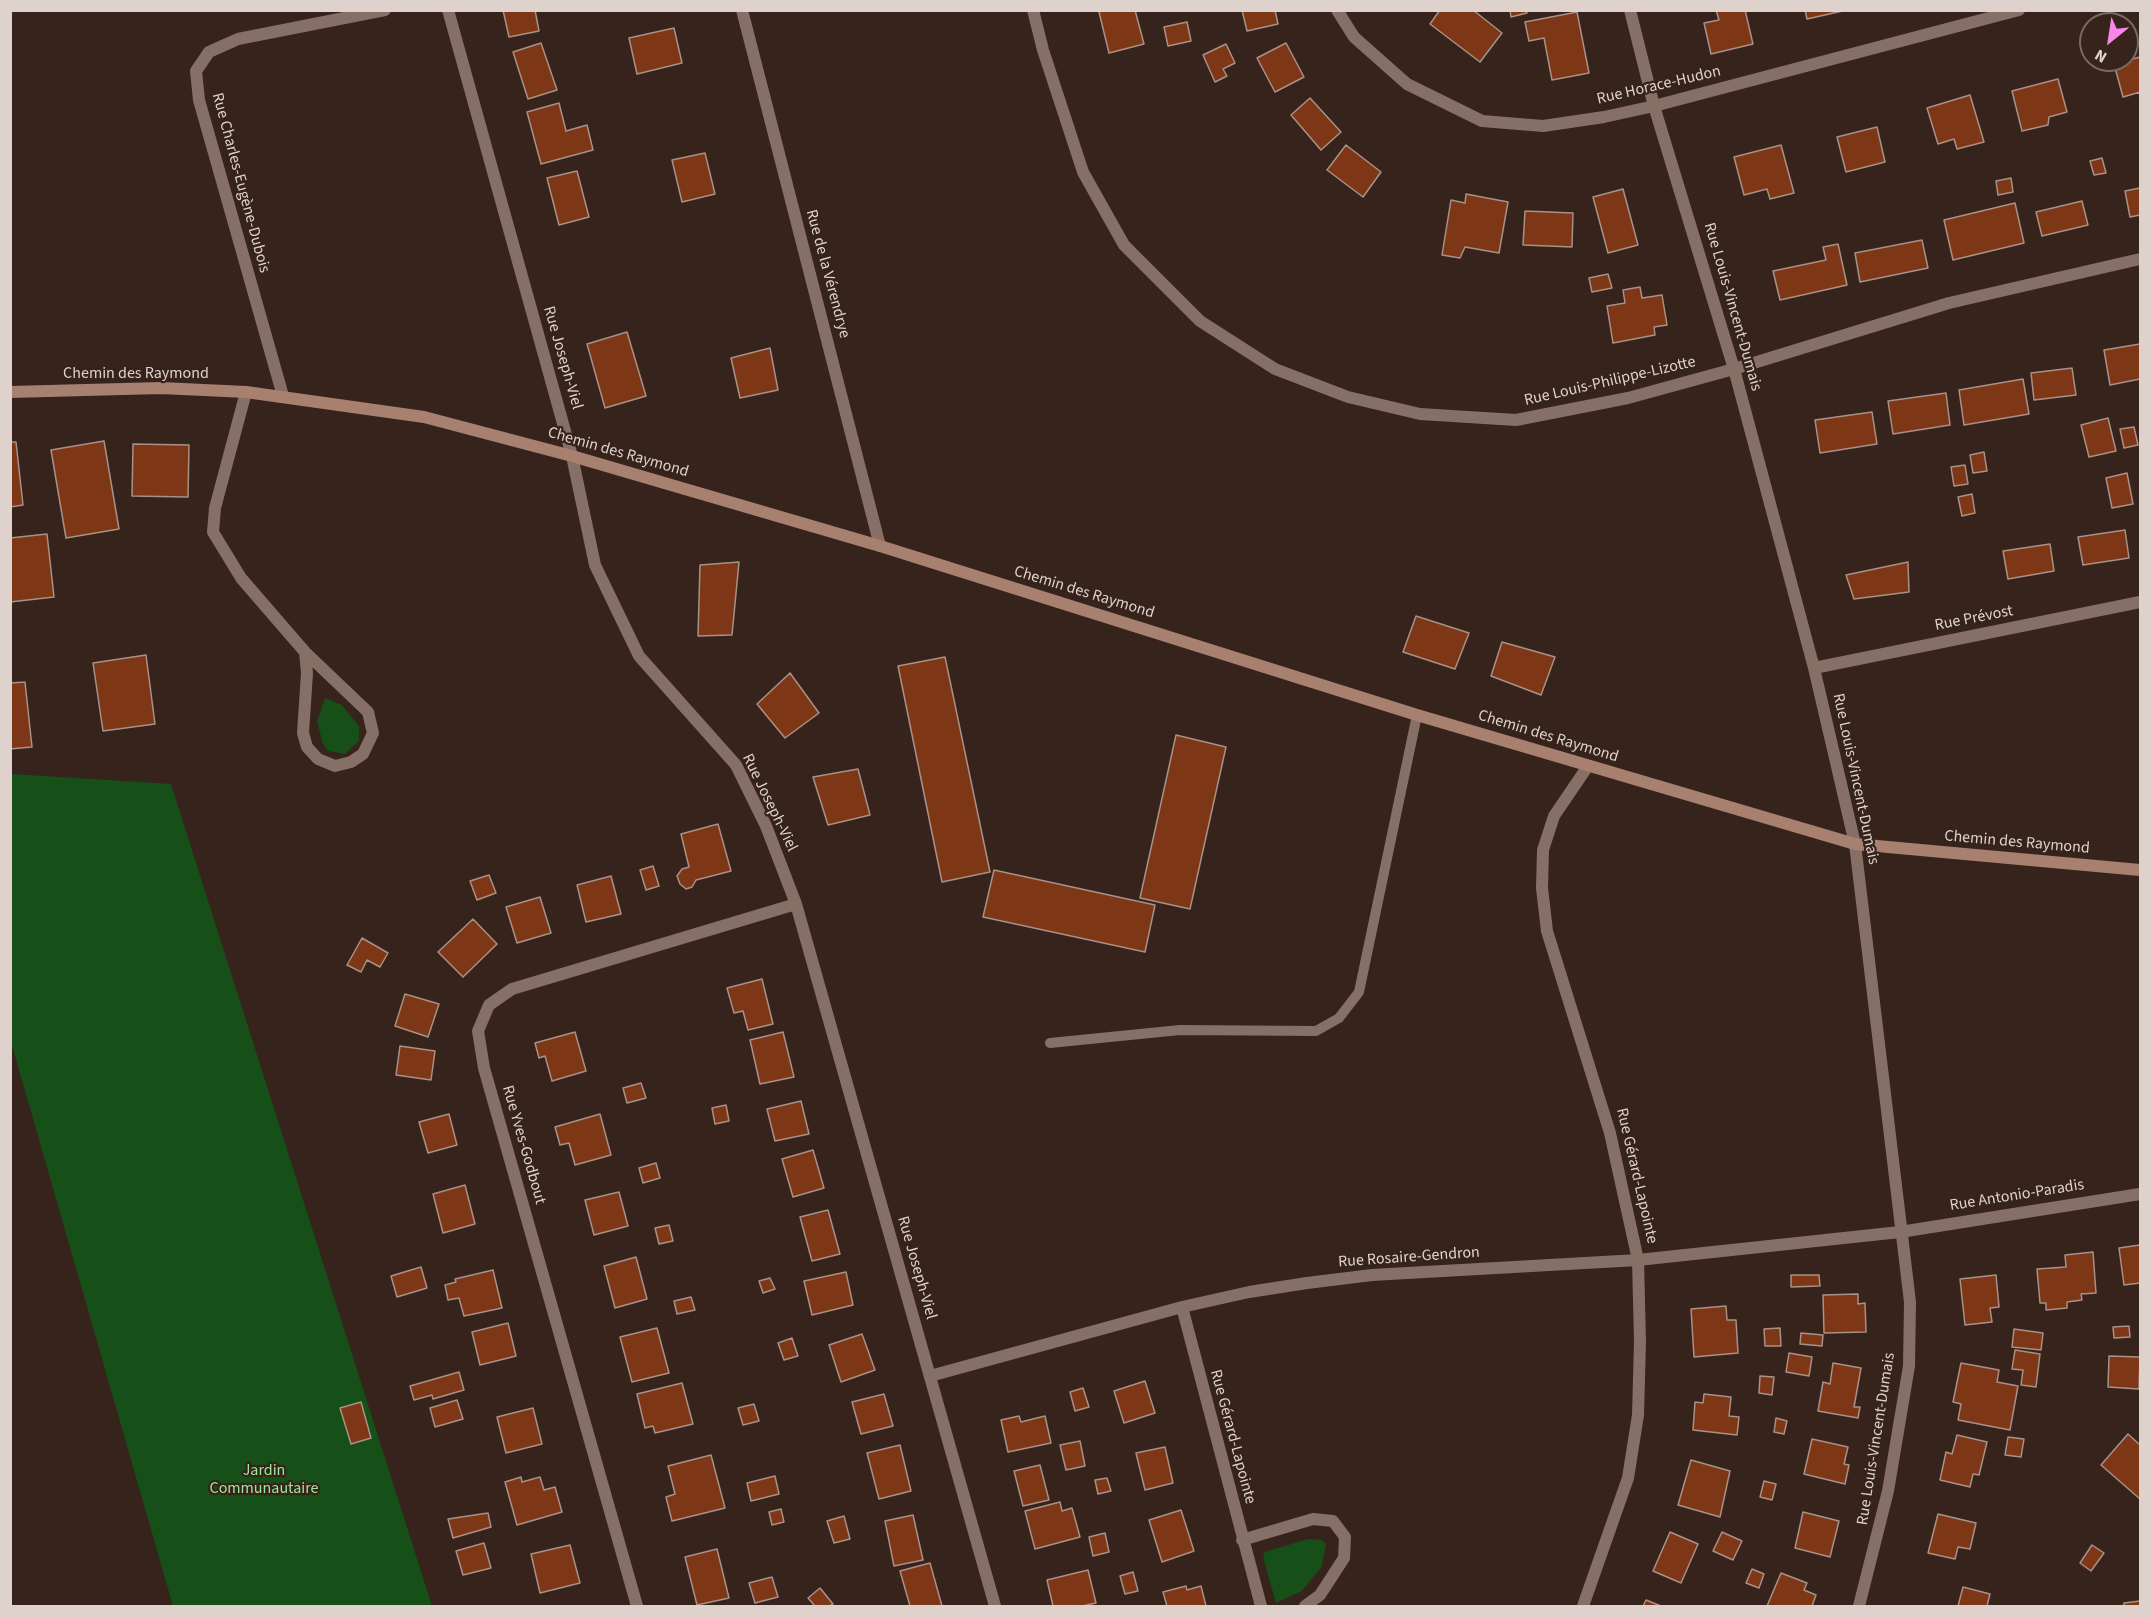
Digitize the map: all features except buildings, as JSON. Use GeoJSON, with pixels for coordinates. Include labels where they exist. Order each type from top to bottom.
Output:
{"type":"FeatureCollection","features":[{"type":"Feature","properties":{"kind":"street","name":"Rue Charles-Eugène-Dubois"},"geometry":{"type":"LineString","coordinates":[[283,396],[199,100],[195,71],[209,52],[238,39],[385,10]]}},
{"type":"Feature","properties":{"kind":"street","name":"Rue Joseph-Viel"},"geometry":{"type":"LineString","coordinates":[[448,10],[572,456],[596,564],[639,656],[736,765],[766,826],[796,904],[995,1606]]}},
{"type":"Feature","properties":{"kind":"street","name":"Rue de la Vérendrye"},"geometry":{"type":"LineString","coordinates":[[742,10],[880,546]]}},
{"type":"Feature","properties":{"kind":"street","name":"Rue Louis-Philippe-Lizotte"},"geometry":{"type":"LineString","coordinates":[[1033,10],[1043,50],[1083,172],[1124,245],[1200,321],[1275,369],[1348,397],[1420,414],[1516,420],[1628,398],[1734,369],[1948,303],[2140,259]]}},
{"type":"Feature","properties":{"kind":"street","name":"Rue Horace-Hudon"},"geometry":{"type":"LineString","coordinates":[[1337,10],[1354,37],[1407,84],[1482,121],[1543,126],[1604,117],[1654,106],[2019,10]]}},
{"type":"Feature","properties":{"kind":"street","name":"Rue Louis-Vincent-Dumais"},"geometry":{"type":"LineString","coordinates":[[1630,10],[1654,106],[1734,369],[1814,668],[1855,844],[1910,1302],[1909,1366],[1888,1491],[1858,1606]]}},
{"type":"Feature","properties":{"kind":"street","name":"Chemin des Raymond"},"geometry":{"type":"LineString","coordinates":[[10,392],[161,388],[246,392],[424,417],[572,456],[880,546],[1417,715],[1855,844],[2140,870]]}},
{"type":"Feature","properties":{"kind":"street"},"geometry":{"type":"LineString","coordinates":[[246,392],[215,508],[213,532],[241,578],[304,652],[368,712],[373,733],[363,754],[351,762],[335,766],[318,759],[307,747],[303,733],[307,673],[304,652]]}},
{"type":"Feature","properties":{"kind":"street","name":"Rue Prévost"},"geometry":{"type":"LineString","coordinates":[[1814,668],[2140,602]]}},
{"type":"Feature","properties":{"kind":"street","name":"Rue Gérard-Lapointe"},"geometry":{"type":"LineString","coordinates":[[1582,1606],[1628,1478],[1638,1415],[1638,1260],[1610,1133],[1547,931],[1542,888],[1543,850],[1554,816],[1588,766]]}},
{"type":"Feature","properties":{"kind":"street","name":"Rue Yves-Godbout"},"geometry":{"type":"LineString","coordinates":[[637,1606],[487,1080],[478,1031],[489,1005],[512,989],[796,904]]}},
{"type":"Feature","properties":{"kind":"street","name":"Rue Antonio-Paradis"},"geometry":{"type":"LineString","coordinates":[[1900,1232],[2140,1194]]}},
{"type":"Feature","properties":{"kind":"street","name":"Rue Rosaire-Gendron"},"geometry":{"type":"LineString","coordinates":[[930,1376],[1249,1292],[1372,1275],[1638,1260],[1900,1232]]}},
{"type":"Feature","properties":{"kind":"street","name":"Rue Gérard-Lapointe"},"geometry":{"type":"LineString","coordinates":[[1182,1308],[1261,1606]]}},
{"type":"Feature","properties":{"kind":"street"},"geometry":{"type":"LineString","coordinates":[[1242,1540],[1313,1519],[1334,1521],[1346,1537],[1344,1558],[1320,1595],[1305,1606]]}},
{"type":"Feature","properties":{"kind":"lane"},"geometry":{"type":"LineString","coordinates":[[1050,1043],[1180,1030],[1316,1030],[1339,1018],[1359,992],[1417,715]]}},
{"type":"Feature","properties":{"kind":"green space"},"geometry":{"type":"Polygon","coordinates":[[[325,698],[342,705],[359,726],[359,741],[345,754],[328,751],[323,744],[317,721],[325,698]]]}},
{"type":"Feature","properties":{"kind":"green space","name":"Jardin Communautaire"},"geometry":{"type":"Polygon","coordinates":[[[11,774],[171,784],[432,1606],[173,1606],[11,1042],[11,774]]]}},
{"type":"Feature","properties":{"kind":"green space"},"geometry":{"type":"Polygon","coordinates":[[[1308,1539],[1322,1540],[1326,1544],[1322,1566],[1302,1591],[1276,1603],[1263,1557],[1265,1552],[1308,1539]]]}}]}
